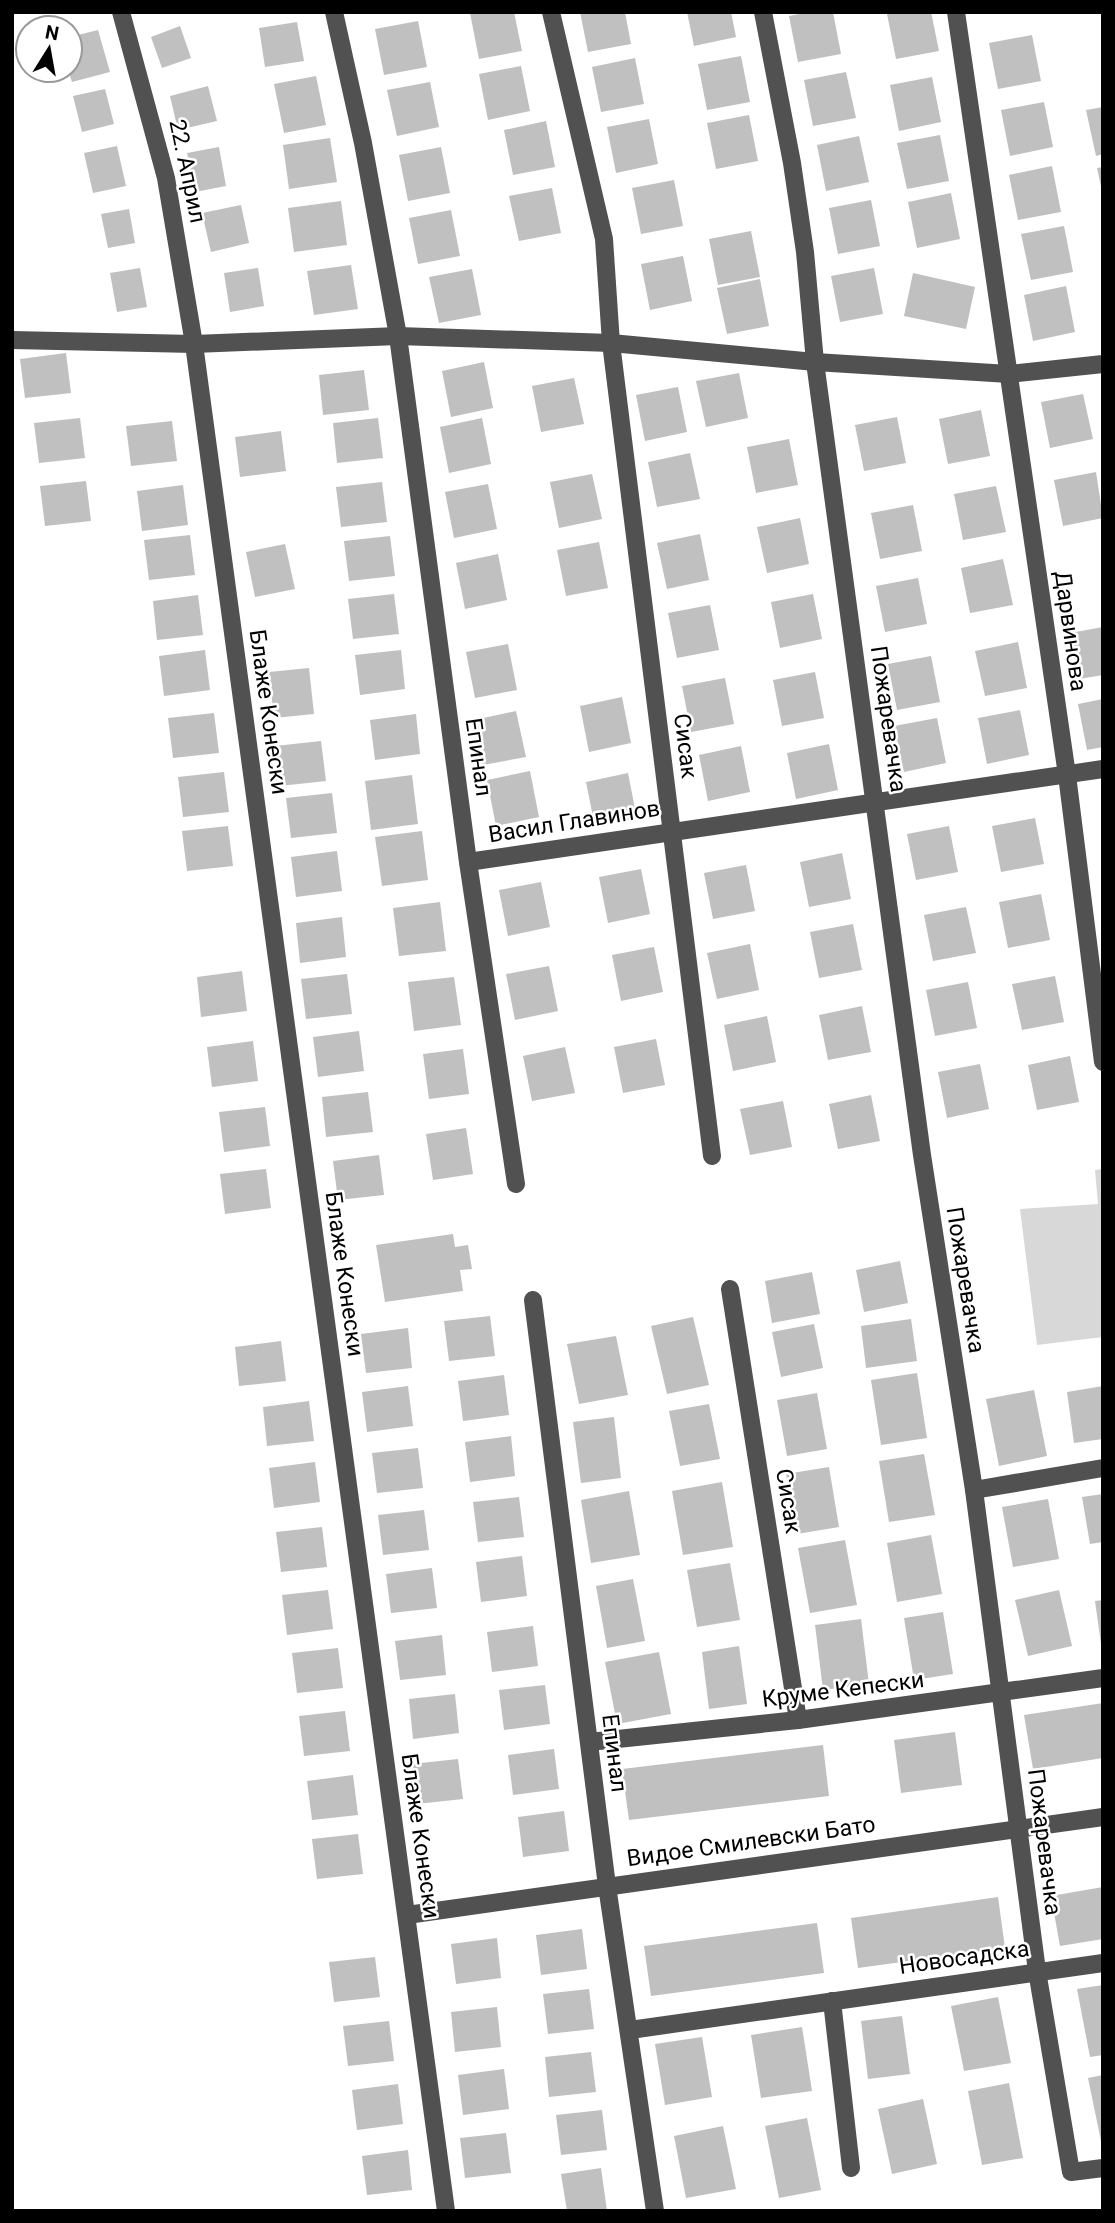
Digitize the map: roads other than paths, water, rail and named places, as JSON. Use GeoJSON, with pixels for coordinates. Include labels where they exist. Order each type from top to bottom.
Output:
{"type":"FeatureCollection","features":[{"type":"Feature","properties":{"kind":"street","name":"22. Април"},"geometry":{"type":"LineString","coordinates":[[121,12],[166,178],[194,344]]}},
{"type":"Feature","properties":{"kind":"street","name":"Епинал"},"geometry":{"type":"LineString","coordinates":[[334,12],[363,143],[398,336],[468,862],[516,1184]]}},
{"type":"Feature","properties":{"kind":"street","name":"Сисак"},"geometry":{"type":"LineString","coordinates":[[551,12],[604,239],[611,343],[712,1156]]}},
{"type":"Feature","properties":{"kind":"street","name":"Пожаревачка"},"geometry":{"type":"LineString","coordinates":[[763,12],[792,163],[805,252],[815,362],[922,1155],[974,1490],[1037,1971],[1071,2172],[1103,2168]]}},
{"type":"Feature","properties":{"kind":"street","name":"Дарвинова"},"geometry":{"type":"LineString","coordinates":[[956,12],[1067,775],[1103,1062]]}},
{"type":"Feature","properties":{"kind":"street"},"geometry":{"type":"LineString","coordinates":[[12,340],[194,344],[398,336],[611,343],[815,362],[1009,374],[1103,364]]}},
{"type":"Feature","properties":{"kind":"street","name":"Блаже Конески"},"geometry":{"type":"LineString","coordinates":[[194,344],[446,2211]]}},
{"type":"Feature","properties":{"kind":"street","name":"Васил Главинов"},"geometry":{"type":"LineString","coordinates":[[468,862],[1103,769]]}},
{"type":"Feature","properties":{"kind":"street","name":"Сисак"},"geometry":{"type":"LineString","coordinates":[[730,1289],[798,1720]]}},
{"type":"Feature","properties":{"kind":"street","name":"Епинал"},"geometry":{"type":"LineString","coordinates":[[533,1300],[607,1886],[655,2211]]}},
{"type":"Feature","properties":{"kind":"street"},"geometry":{"type":"LineString","coordinates":[[974,1490],[1103,1468]]}},
{"type":"Feature","properties":{"kind":"street","name":"Круме Кепески"},"geometry":{"type":"LineString","coordinates":[[589,1742],[798,1720],[1103,1678]]}},
{"type":"Feature","properties":{"kind":"street","name":"Видое Смилевски Бато"},"geometry":{"type":"LineString","coordinates":[[407,1915],[1103,1817]]}},
{"type":"Feature","properties":{"kind":"street","name":"Новосадска"},"geometry":{"type":"LineString","coordinates":[[630,2030],[1103,1963]]}},
{"type":"Feature","properties":{"kind":"street"},"geometry":{"type":"LineString","coordinates":[[832,2001],[851,2168]]}}]}
